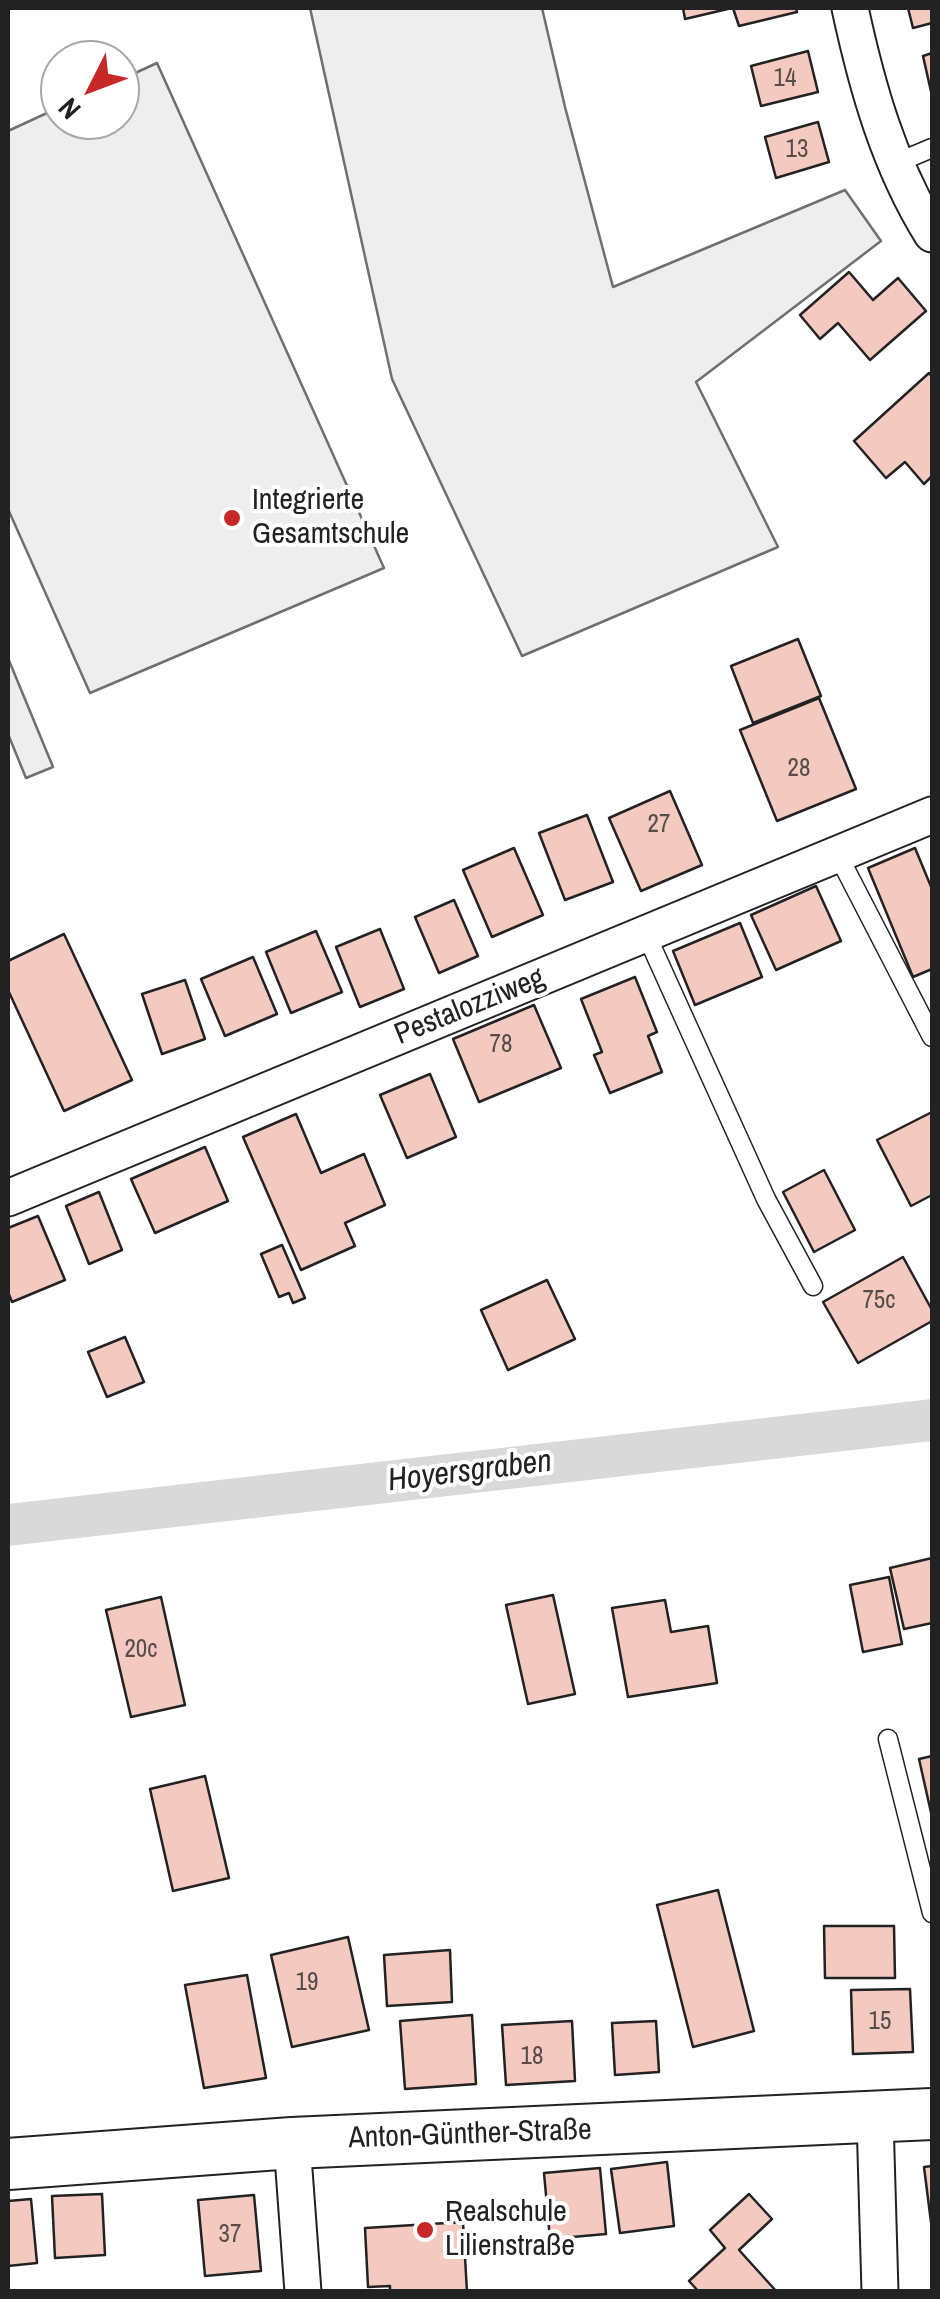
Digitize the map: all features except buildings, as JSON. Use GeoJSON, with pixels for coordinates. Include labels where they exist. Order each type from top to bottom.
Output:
{"type":"FeatureCollection","features":[{"type":"Feature","properties":{"kind":"main road","name":"Anton-Günther-Straße"},"geometry":{"type":"LineString","coordinates":[[8,2164],[292,2143],[932,2114]]}},
{"type":"Feature","properties":{"kind":"street"},"geometry":{"type":"LineString","coordinates":[[850,8],[894,164],[932,234]]}},
{"type":"Feature","properties":{"kind":"street","name":"Pestalozziweg"},"geometry":{"type":"LineString","coordinates":[[8,1198],[932,816]]}},
{"type":"Feature","properties":{"kind":"street"},"geometry":{"type":"LineString","coordinates":[[875,2118],[880,2292]]}},
{"type":"Feature","properties":{"kind":"street"},"geometry":{"type":"LineString","coordinates":[[292,2143],[303,2292]]}},
{"type":"Feature","properties":{"kind":"lane"},"geometry":{"type":"LineString","coordinates":[[894,164],[932,148]]}},
{"type":"Feature","properties":{"kind":"lane"},"geometry":{"type":"LineString","coordinates":[[838,854],[932,1037]]}},
{"type":"Feature","properties":{"kind":"lane"},"geometry":{"type":"LineString","coordinates":[[646,934],[766,1198],[812,1286]]}},
{"type":"Feature","properties":{"kind":"lane"},"geometry":{"type":"LineString","coordinates":[[888,1739],[932,1913]]}},
{"type":"Feature","properties":{"kind":"shaded area"},"geometry":{"type":"Polygon","coordinates":[[[310,8],[542,8],[613,287],[845,190],[881,241],[696,382],[778,547],[522,656],[392,379],[310,8]]]}},
{"type":"Feature","properties":{"kind":"shaded area"},"geometry":{"type":"Polygon","coordinates":[[[157,63],[384,568],[90,693],[8,509],[8,131],[40,116],[40,140],[140,140],[140,71],[157,63]]]}},
{"type":"Feature","properties":{"kind":"shaded area"},"geometry":{"type":"Polygon","coordinates":[[[8,658],[53,767],[26,778],[8,734],[8,658]]]}},
{"type":"Feature","properties":{"kind":"waterway","name":"Hoyersgraben"},"geometry":{"type":"LineString","coordinates":[[8,1525],[932,1420]]}},
{"type":"Feature","properties":{"kind":"place","name":"Integrierte Gesamtschule"},"geometry":{"type":"Point","coordinates":[232,518]}},
{"type":"Feature","properties":{"kind":"place","name":"Realschule Lilienstraße"},"geometry":{"type":"Point","coordinates":[425,2230]}}]}
